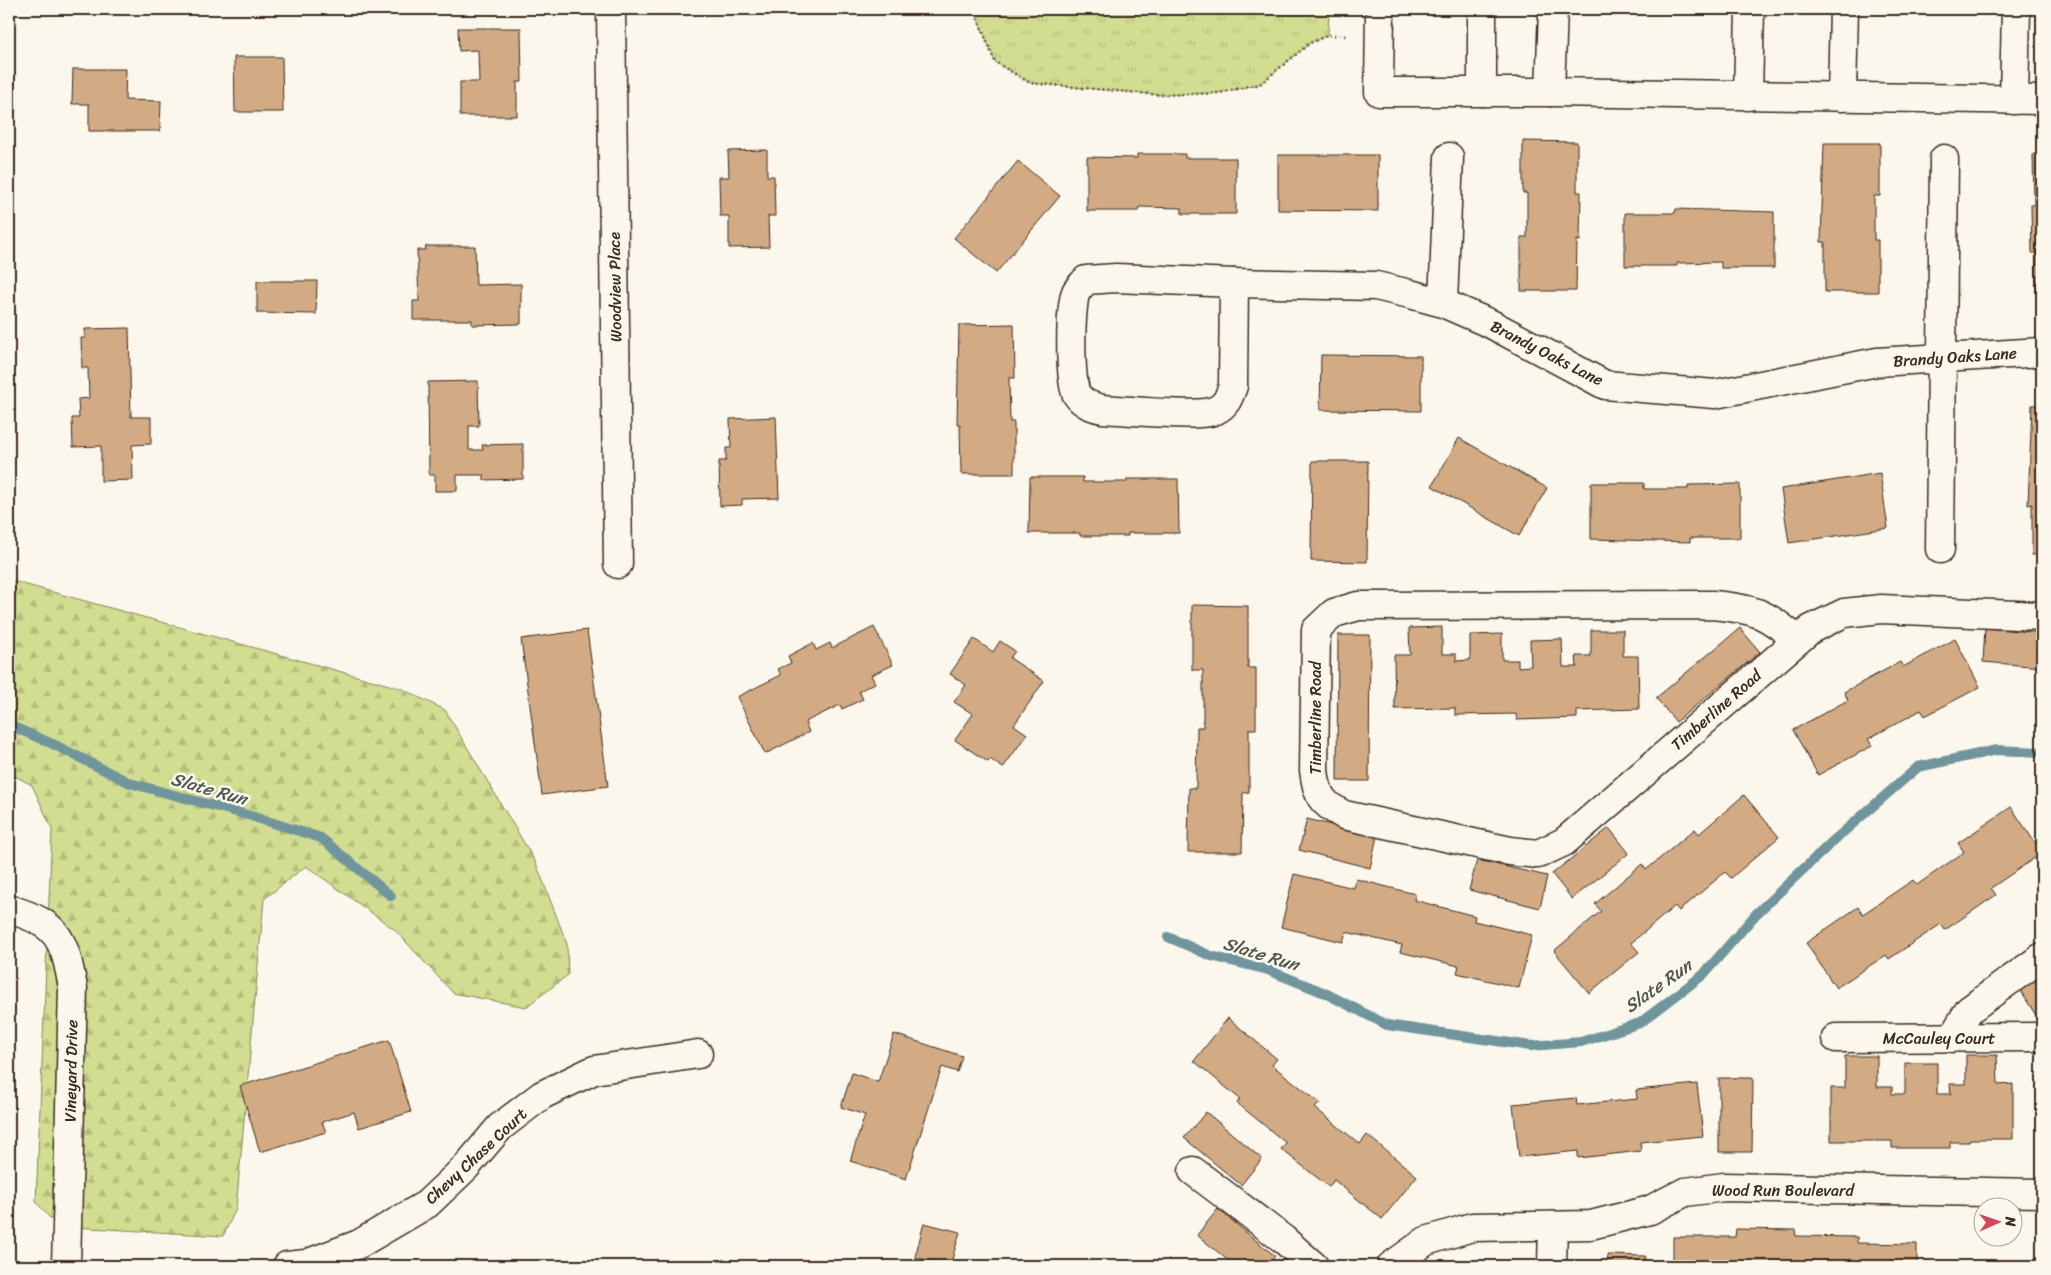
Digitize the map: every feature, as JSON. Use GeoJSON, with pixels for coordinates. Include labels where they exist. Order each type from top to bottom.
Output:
{"type":"FeatureCollection","features":[{"type":"Feature","properties":{"kind":"street","name":"Woodview Place"},"geometry":{"type":"LineString","coordinates":[[612,9],[618,564]]}},
{"type":"Feature","properties":{"kind":"street"},"geometry":{"type":"LineString","coordinates":[[1380,9],[1379,92],[1550,92],[2042,100]]}},
{"type":"Feature","properties":{"kind":"street"},"geometry":{"type":"LineString","coordinates":[[1482,9],[1482,92]]}},
{"type":"Feature","properties":{"kind":"street"},"geometry":{"type":"LineString","coordinates":[[1550,92],[1553,9]]}},
{"type":"Feature","properties":{"kind":"street"},"geometry":{"type":"LineString","coordinates":[[1748,96],[1750,9]]}},
{"type":"Feature","properties":{"kind":"street"},"geometry":{"type":"LineString","coordinates":[[1842,97],[1844,9]]}},
{"type":"Feature","properties":{"kind":"street"},"geometry":{"type":"LineString","coordinates":[[2014,100],[2016,9]]}},
{"type":"Feature","properties":{"kind":"street"},"geometry":{"type":"LineString","coordinates":[[1443,303],[1449,157]]}},
{"type":"Feature","properties":{"kind":"street"},"geometry":{"type":"LineString","coordinates":[[1940,549],[1944,159]]}},
{"type":"Feature","properties":{"kind":"street","name":"Brandy Oaks Lane"},"geometry":{"type":"LineString","coordinates":[[1234,283],[1233,386],[1228,401],[1215,411],[1198,413],[1103,409],[1088,406],[1077,396],[1072,382],[1073,305],[1076,291],[1086,280],[1116,278],[1376,286],[1443,303],[1491,324],[1605,385],[1715,394],[1877,362],[2042,352]]}},
{"type":"Feature","properties":{"kind":"street","name":"Timberline Road"},"geometry":{"type":"LineString","coordinates":[[1797,640],[1772,619],[1760,612],[1712,605],[1358,606],[1334,612],[1316,630],[1314,770],[1316,790],[1327,806],[1344,815],[1510,851],[1538,854],[1564,842],[1797,640],[1811,629],[1844,613],[1880,609],[2042,616]]}},
{"type":"Feature","properties":{"kind":"street","name":"Vineyard Drive"},"geometry":{"type":"LineString","coordinates":[[9,909],[40,919],[58,936],[68,958],[73,988],[66,1266]]}},
{"type":"Feature","properties":{"kind":"street"},"geometry":{"type":"LineString","coordinates":[[1952,1038],[1969,1010],[2042,957]]}},
{"type":"Feature","properties":{"kind":"street","name":"McCauley Court"},"geometry":{"type":"LineString","coordinates":[[1836,1038],[2042,1037]]}},
{"type":"Feature","properties":{"kind":"street","name":"Chevy Chase Court"},"geometry":{"type":"LineString","coordinates":[[286,1266],[306,1264],[359,1244],[427,1204],[466,1167],[500,1128],[542,1095],[594,1070],[698,1054]]}},
{"type":"Feature","properties":{"kind":"street"},"geometry":{"type":"LineString","coordinates":[[1193,1171],[1283,1239],[1314,1266]]}},
{"type":"Feature","properties":{"kind":"street","name":"Wood Run Boulevard"},"geometry":{"type":"LineString","coordinates":[[1391,1266],[1426,1241],[1472,1228],[1591,1225],[1650,1210],[1685,1192],[1724,1187],[2042,1193]]}},
{"type":"Feature","properties":{"kind":"street"},"geometry":{"type":"LineString","coordinates":[[1552,1266],[1553,1226]]}},
{"type":"Feature","properties":{"kind":"path"},"geometry":{"type":"LineString","coordinates":[[974,9],[995,62],[1030,83],[1161,95],[1219,93],[1260,84],[1310,43],[1328,35],[1379,37]]}},
{"type":"Feature","properties":{"kind":"green space"},"geometry":{"type":"Polygon","coordinates":[[[974,9],[1329,9],[1328,35],[1310,43],[1260,84],[1219,93],[1161,95],[1030,83],[995,62],[974,9]]]}},
{"type":"Feature","properties":{"kind":"green space"},"geometry":{"type":"Polygon","coordinates":[[[9,580],[400,688],[445,710],[536,863],[567,944],[568,975],[526,1007],[453,993],[394,929],[306,866],[264,899],[236,1209],[223,1236],[57,1226],[36,1202],[52,829],[32,785],[9,773],[9,580]]]}},
{"type":"Feature","properties":{"kind":"building"},"geometry":{"type":"Polygon","coordinates":[[[458,28],[521,28],[522,82],[517,82],[517,116],[460,116],[460,82],[479,82],[478,50],[459,51],[458,28]]]}},
{"type":"Feature","properties":{"kind":"building"},"geometry":{"type":"Polygon","coordinates":[[[234,57],[282,57],[283,112],[235,112],[234,57]]]}},
{"type":"Feature","properties":{"kind":"building"},"geometry":{"type":"Polygon","coordinates":[[[73,69],[126,69],[125,100],[161,101],[160,131],[89,131],[89,104],[72,104],[73,69]]]}},
{"type":"Feature","properties":{"kind":"building"},"geometry":{"type":"Polygon","coordinates":[[[1523,141],[1577,142],[1577,192],[1581,192],[1580,241],[1577,240],[1576,291],[1521,291],[1521,237],[1527,237],[1527,193],[1523,193],[1523,141]]]}},
{"type":"Feature","properties":{"kind":"building"},"geometry":{"type":"Polygon","coordinates":[[[1824,143],[1880,143],[1880,196],[1874,196],[1874,240],[1878,240],[1878,292],[1825,292],[1825,242],[1821,242],[1824,143]]]}},
{"type":"Feature","properties":{"kind":"building"},"geometry":{"type":"Polygon","coordinates":[[[767,150],[767,176],[774,176],[775,216],[768,216],[769,247],[729,248],[729,216],[720,216],[719,177],[729,177],[728,151],[767,150]]]}},
{"type":"Feature","properties":{"kind":"building"},"geometry":{"type":"Polygon","coordinates":[[[1137,154],[1185,154],[1185,158],[1236,158],[1236,214],[1182,214],[1182,208],[1139,207],[1138,211],[1087,211],[1087,157],[1137,158],[1137,154]]]}},
{"type":"Feature","properties":{"kind":"building"},"geometry":{"type":"Polygon","coordinates":[[[2033,154],[2042,154],[2042,303],[2037,304],[2036,253],[2032,253],[2031,205],[2034,205],[2033,154]]]}},
{"type":"Feature","properties":{"kind":"building"},"geometry":{"type":"Polygon","coordinates":[[[1278,155],[1378,155],[1378,211],[1278,210],[1278,155]]]}},
{"type":"Feature","properties":{"kind":"building"},"geometry":{"type":"Polygon","coordinates":[[[1018,161],[1060,196],[996,273],[954,238],[1018,161]]]}},
{"type":"Feature","properties":{"kind":"building"},"geometry":{"type":"Polygon","coordinates":[[[1676,209],[1774,212],[1774,268],[1721,268],[1721,262],[1677,263],[1677,266],[1625,266],[1625,213],[1675,213],[1676,209]]]}},
{"type":"Feature","properties":{"kind":"building"},"geometry":{"type":"Polygon","coordinates":[[[426,246],[475,246],[476,285],[521,284],[521,324],[472,325],[472,320],[413,320],[413,301],[419,301],[417,250],[425,250],[426,246]]]}},
{"type":"Feature","properties":{"kind":"building"},"geometry":{"type":"Polygon","coordinates":[[[257,281],[317,281],[316,314],[257,313],[257,281]]]}},
{"type":"Feature","properties":{"kind":"building"},"geometry":{"type":"Polygon","coordinates":[[[1014,324],[1015,378],[1009,378],[1010,422],[1014,422],[1014,474],[961,474],[960,424],[957,424],[959,325],[1014,324]]]}},
{"type":"Feature","properties":{"kind":"building"},"geometry":{"type":"Polygon","coordinates":[[[129,328],[131,417],[151,417],[151,444],[132,445],[133,480],[101,481],[101,446],[73,447],[72,418],[79,418],[78,399],[89,398],[88,368],[82,368],[81,338],[85,338],[85,329],[129,328]]]}},
{"type":"Feature","properties":{"kind":"building"},"geometry":{"type":"Polygon","coordinates":[[[1321,355],[1421,356],[1421,411],[1320,410],[1321,355]]]}},
{"type":"Feature","properties":{"kind":"building"},"geometry":{"type":"Polygon","coordinates":[[[478,381],[479,426],[469,426],[469,450],[483,450],[482,445],[523,444],[523,479],[484,480],[484,475],[457,475],[457,491],[435,491],[435,475],[429,475],[428,382],[478,381]]]}},
{"type":"Feature","properties":{"kind":"building"},"geometry":{"type":"Polygon","coordinates":[[[2032,405],[2042,405],[2042,555],[2032,555],[2032,504],[2028,505],[2032,405]]]}},
{"type":"Feature","properties":{"kind":"building"},"geometry":{"type":"Polygon","coordinates":[[[776,417],[779,498],[742,499],[742,505],[720,506],[719,461],[726,461],[726,448],[731,448],[730,419],[776,417]]]}},
{"type":"Feature","properties":{"kind":"building"},"geometry":{"type":"Polygon","coordinates":[[[1459,438],[1547,488],[1519,536],[1432,486],[1459,438]]]}},
{"type":"Feature","properties":{"kind":"building"},"geometry":{"type":"Polygon","coordinates":[[[1312,461],[1368,461],[1367,562],[1311,561],[1312,461]]]}},
{"type":"Feature","properties":{"kind":"building"},"geometry":{"type":"Polygon","coordinates":[[[1880,473],[1888,528],[1789,543],[1781,489],[1880,473]]]}},
{"type":"Feature","properties":{"kind":"building"},"geometry":{"type":"Polygon","coordinates":[[[1030,477],[1083,477],[1083,482],[1127,482],[1127,479],[1178,479],[1179,533],[1128,533],[1128,536],[1080,536],[1080,533],[1029,533],[1030,477]]]}},
{"type":"Feature","properties":{"kind":"building"},"geometry":{"type":"Polygon","coordinates":[[[1591,483],[1644,483],[1644,489],[1688,489],[1688,485],[1740,484],[1740,538],[1690,538],[1690,542],[1591,539],[1591,483]]]}},
{"type":"Feature","properties":{"kind":"building"},"geometry":{"type":"Polygon","coordinates":[[[1192,605],[1248,606],[1248,668],[1256,668],[1256,729],[1249,729],[1249,792],[1243,793],[1242,852],[1188,852],[1189,788],[1196,788],[1197,727],[1203,727],[1203,670],[1192,670],[1192,605]]]}},
{"type":"Feature","properties":{"kind":"building"},"geometry":{"type":"Polygon","coordinates":[[[874,627],[893,665],[871,675],[875,683],[859,691],[863,699],[842,709],[840,705],[805,722],[809,732],[765,754],[737,697],[781,675],[778,669],[791,663],[788,656],[813,643],[816,650],[830,643],[832,648],[874,627]]]}},
{"type":"Feature","properties":{"kind":"building"},"geometry":{"type":"Polygon","coordinates":[[[1442,627],[1442,654],[1456,654],[1456,661],[1470,660],[1470,635],[1502,634],[1502,660],[1518,660],[1518,667],[1531,666],[1530,640],[1562,639],[1563,667],[1577,667],[1576,656],[1591,656],[1591,630],[1623,630],[1623,656],[1638,656],[1639,709],[1577,711],[1577,718],[1517,720],[1516,714],[1455,715],[1455,708],[1395,709],[1394,655],[1410,655],[1409,628],[1442,627]]]}},
{"type":"Feature","properties":{"kind":"building"},"geometry":{"type":"Polygon","coordinates":[[[1740,628],[1760,652],[1676,722],[1656,698],[1740,628]]]}},
{"type":"Feature","properties":{"kind":"building"},"geometry":{"type":"Polygon","coordinates":[[[1985,628],[2042,633],[2042,667],[1983,662],[1985,628]]]}},
{"type":"Feature","properties":{"kind":"building"},"geometry":{"type":"Polygon","coordinates":[[[587,630],[608,786],[542,795],[521,639],[587,630]]]}},
{"type":"Feature","properties":{"kind":"building"},"geometry":{"type":"Polygon","coordinates":[[[1338,635],[1370,635],[1369,781],[1337,781],[1338,635]]]}},
{"type":"Feature","properties":{"kind":"building"},"geometry":{"type":"Polygon","coordinates":[[[974,639],[993,652],[1000,641],[1015,651],[1010,658],[1044,681],[1014,725],[1027,734],[1003,768],[990,759],[988,762],[955,740],[973,714],[954,702],[966,685],[950,674],[974,639]]]}},
{"type":"Feature","properties":{"kind":"building"},"geometry":{"type":"Polygon","coordinates":[[[1955,639],[1980,687],[1925,716],[1921,710],[1868,739],[1872,746],[1818,775],[1793,730],[1848,700],[1844,692],[1900,662],[1903,667],[1955,639]]]}},
{"type":"Feature","properties":{"kind":"building"},"geometry":{"type":"Polygon","coordinates":[[[1744,795],[1779,837],[1731,878],[1725,872],[1679,911],[1675,906],[1631,943],[1639,952],[1589,993],[1554,951],[1601,911],[1595,904],[1642,864],[1646,870],[1695,829],[1699,834],[1744,795]]]}},
{"type":"Feature","properties":{"kind":"building"},"geometry":{"type":"Polygon","coordinates":[[[2011,807],[2042,853],[1991,888],[1996,895],[1945,930],[1941,924],[1889,959],[1886,955],[1836,988],[1806,943],[1858,907],[1863,914],[1913,880],[1917,885],[1964,852],[1958,843],[2011,807]]]}},
{"type":"Feature","properties":{"kind":"building"},"geometry":{"type":"Polygon","coordinates":[[[1307,819],[1377,836],[1370,868],[1299,850],[1307,819]]]}},
{"type":"Feature","properties":{"kind":"building"},"geometry":{"type":"Polygon","coordinates":[[[1609,828],[1629,853],[1572,899],[1552,874],[1609,828]]]}},
{"type":"Feature","properties":{"kind":"building"},"geometry":{"type":"Polygon","coordinates":[[[1477,860],[1547,876],[1540,908],[1469,890],[1477,860]]]}},
{"type":"Feature","properties":{"kind":"building"},"geometry":{"type":"Polygon","coordinates":[[[1294,874],[1354,888],[1356,879],[1415,894],[1414,900],[1475,916],[1474,921],[1532,935],[1519,988],[1457,973],[1459,966],[1400,952],[1402,945],[1346,932],[1343,942],[1281,927],[1294,874]]]}},
{"type":"Feature","properties":{"kind":"building"},"geometry":{"type":"Polygon","coordinates":[[[2042,976],[2042,1014],[2037,1017],[2020,990],[2042,976]]]}},
{"type":"Feature","properties":{"kind":"building"},"geometry":{"type":"Polygon","coordinates":[[[1228,1018],[1277,1059],[1272,1065],[1320,1103],[1315,1108],[1360,1144],[1367,1135],[1417,1176],[1382,1219],[1334,1180],[1329,1187],[1281,1149],[1286,1143],[1237,1103],[1240,1099],[1194,1061],[1228,1018]]]}},
{"type":"Feature","properties":{"kind":"building"},"geometry":{"type":"Polygon","coordinates":[[[894,1034],[962,1056],[957,1072],[942,1067],[906,1179],[850,1161],[865,1115],[841,1107],[852,1073],[878,1082],[894,1034]]]}},
{"type":"Feature","properties":{"kind":"building"},"geometry":{"type":"Polygon","coordinates":[[[389,1040],[411,1112],[359,1128],[354,1112],[322,1122],[326,1132],[260,1152],[240,1086],[389,1040]]]}},
{"type":"Feature","properties":{"kind":"building"},"geometry":{"type":"Polygon","coordinates":[[[1966,1055],[1997,1055],[1998,1085],[2013,1084],[2013,1139],[1970,1139],[1969,1142],[1950,1142],[1950,1148],[1892,1148],[1892,1141],[1831,1141],[1831,1088],[1845,1088],[1845,1056],[1877,1056],[1877,1087],[1892,1087],[1892,1094],[1905,1094],[1905,1063],[1937,1063],[1937,1094],[1951,1094],[1950,1084],[1966,1084],[1966,1055]]]}},
{"type":"Feature","properties":{"kind":"building"},"geometry":{"type":"Polygon","coordinates":[[[1719,1078],[1753,1078],[1752,1152],[1719,1152],[1719,1078]]]}},
{"type":"Feature","properties":{"kind":"building"},"geometry":{"type":"Polygon","coordinates":[[[1697,1084],[1703,1136],[1640,1142],[1641,1151],[1578,1158],[1578,1151],[1519,1157],[1513,1104],[1576,1098],[1577,1105],[1637,1099],[1636,1090],[1697,1084]]]}},
{"type":"Feature","properties":{"kind":"building"},"geometry":{"type":"Polygon","coordinates":[[[1206,1112],[1262,1159],[1241,1185],[1184,1138],[1206,1112]]]}},
{"type":"Feature","properties":{"kind":"building"},"geometry":{"type":"Polygon","coordinates":[[[1218,1209],[1275,1256],[1267,1266],[1235,1266],[1197,1235],[1218,1209]]]}},
{"type":"Feature","properties":{"kind":"building"},"geometry":{"type":"Polygon","coordinates":[[[924,1223],[960,1232],[950,1266],[915,1257],[924,1223]]]}},
{"type":"Feature","properties":{"kind":"building"},"geometry":{"type":"Polygon","coordinates":[[[1736,1229],[1795,1230],[1796,1236],[1857,1237],[1857,1243],[1917,1244],[1917,1266],[1673,1266],[1673,1237],[1735,1237],[1736,1229]]]}},
{"type":"Feature","properties":{"kind":"building"},"geometry":{"type":"Polygon","coordinates":[[[1608,1255],[1645,1256],[1644,1266],[1607,1266],[1608,1255]]]}},
{"type":"Feature","properties":{"kind":"waterway","name":"Slate Run"},"geometry":{"type":"LineString","coordinates":[[9,725],[55,745],[130,783],[251,816],[321,838],[391,896]]}},
{"type":"Feature","properties":{"kind":"waterway","name":"Slate Run"},"geometry":{"type":"LineString","coordinates":[[1168,937],[1211,956],[1268,970],[1325,993],[1387,1025],[1531,1046],[1581,1042],[1640,1023],[1703,975],[1756,914],[1833,841],[1918,767],[1997,750],[2042,752]]}}]}
